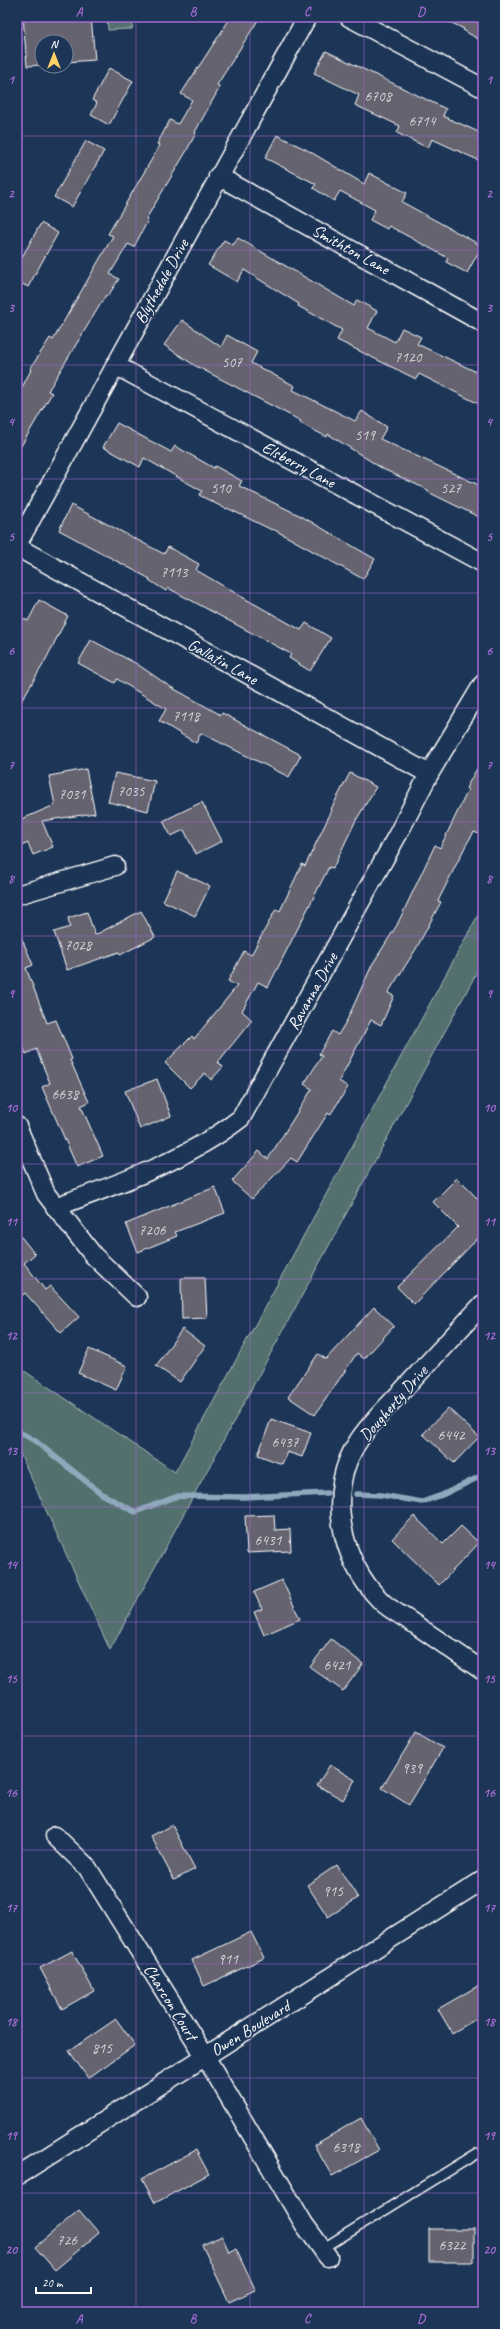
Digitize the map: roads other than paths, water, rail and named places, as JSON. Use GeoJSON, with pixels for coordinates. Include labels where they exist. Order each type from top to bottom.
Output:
{"type":"FeatureCollection","features":[{"type":"Feature","properties":{"kind":"street","name":"Blythedale Drive"},"geometry":{"type":"LineString","coordinates":[[17,546],[218,176],[307,17]]}},
{"type":"Feature","properties":{"kind":"street"},"geometry":{"type":"LineString","coordinates":[[349,17],[483,88]]}},
{"type":"Feature","properties":{"kind":"street","name":"Smithton Lane"},"geometry":{"type":"LineString","coordinates":[[218,176],[483,323]]}},
{"type":"Feature","properties":{"kind":"street","name":"Elsberry Lane"},"geometry":{"type":"LineString","coordinates":[[115,365],[483,563]]}},
{"type":"Feature","properties":{"kind":"street","name":"Gallatin Lane"},"geometry":{"type":"LineString","coordinates":[[17,546],[429,774]]}},
{"type":"Feature","properties":{"kind":"street","name":"Ravanna Drive"},"geometry":{"type":"LineString","coordinates":[[55,1207],[175,1159],[218,1136],[241,1118],[387,855],[429,774],[483,684]]}},
{"type":"Feature","properties":{"kind":"street"},"geometry":{"type":"LineString","coordinates":[[17,895],[115,866]]}},
{"type":"Feature","properties":{"kind":"street"},"geometry":{"type":"LineString","coordinates":[[17,1126],[46,1194],[55,1207],[93,1255],[137,1297]]}},
{"type":"Feature","properties":{"kind":"street","name":"Dougherty Drive"},"geometry":{"type":"LineString","coordinates":[[483,1304],[358,1440],[350,1456],[343,1479],[341,1518],[348,1551],[353,1564],[366,1585],[382,1602],[483,1671]]}},
{"type":"Feature","properties":{"kind":"street","name":"Charcon Court"},"geometry":{"type":"LineString","coordinates":[[55,1836],[87,1867],[205,2056],[304,2224],[325,2253]]}},
{"type":"Feature","properties":{"kind":"street","name":"Owen Boulevard"},"geometry":{"type":"LineString","coordinates":[[17,2176],[205,2056],[468,1892],[483,1880]]}},
{"type":"Feature","properties":{"kind":"lane"},"geometry":{"type":"LineString","coordinates":[[325,2253],[476,2154]]}},
{"type":"Feature","properties":{"kind":"waterway"},"geometry":{"type":"LineString","coordinates":[[17,1431],[34,1440],[102,1494],[135,1512],[178,1496],[244,1497],[327,1493]]}},
{"type":"Feature","properties":{"kind":"waterway"},"geometry":{"type":"LineString","coordinates":[[356,1494],[381,1495],[422,1502],[442,1495],[483,1475]]}}]}
